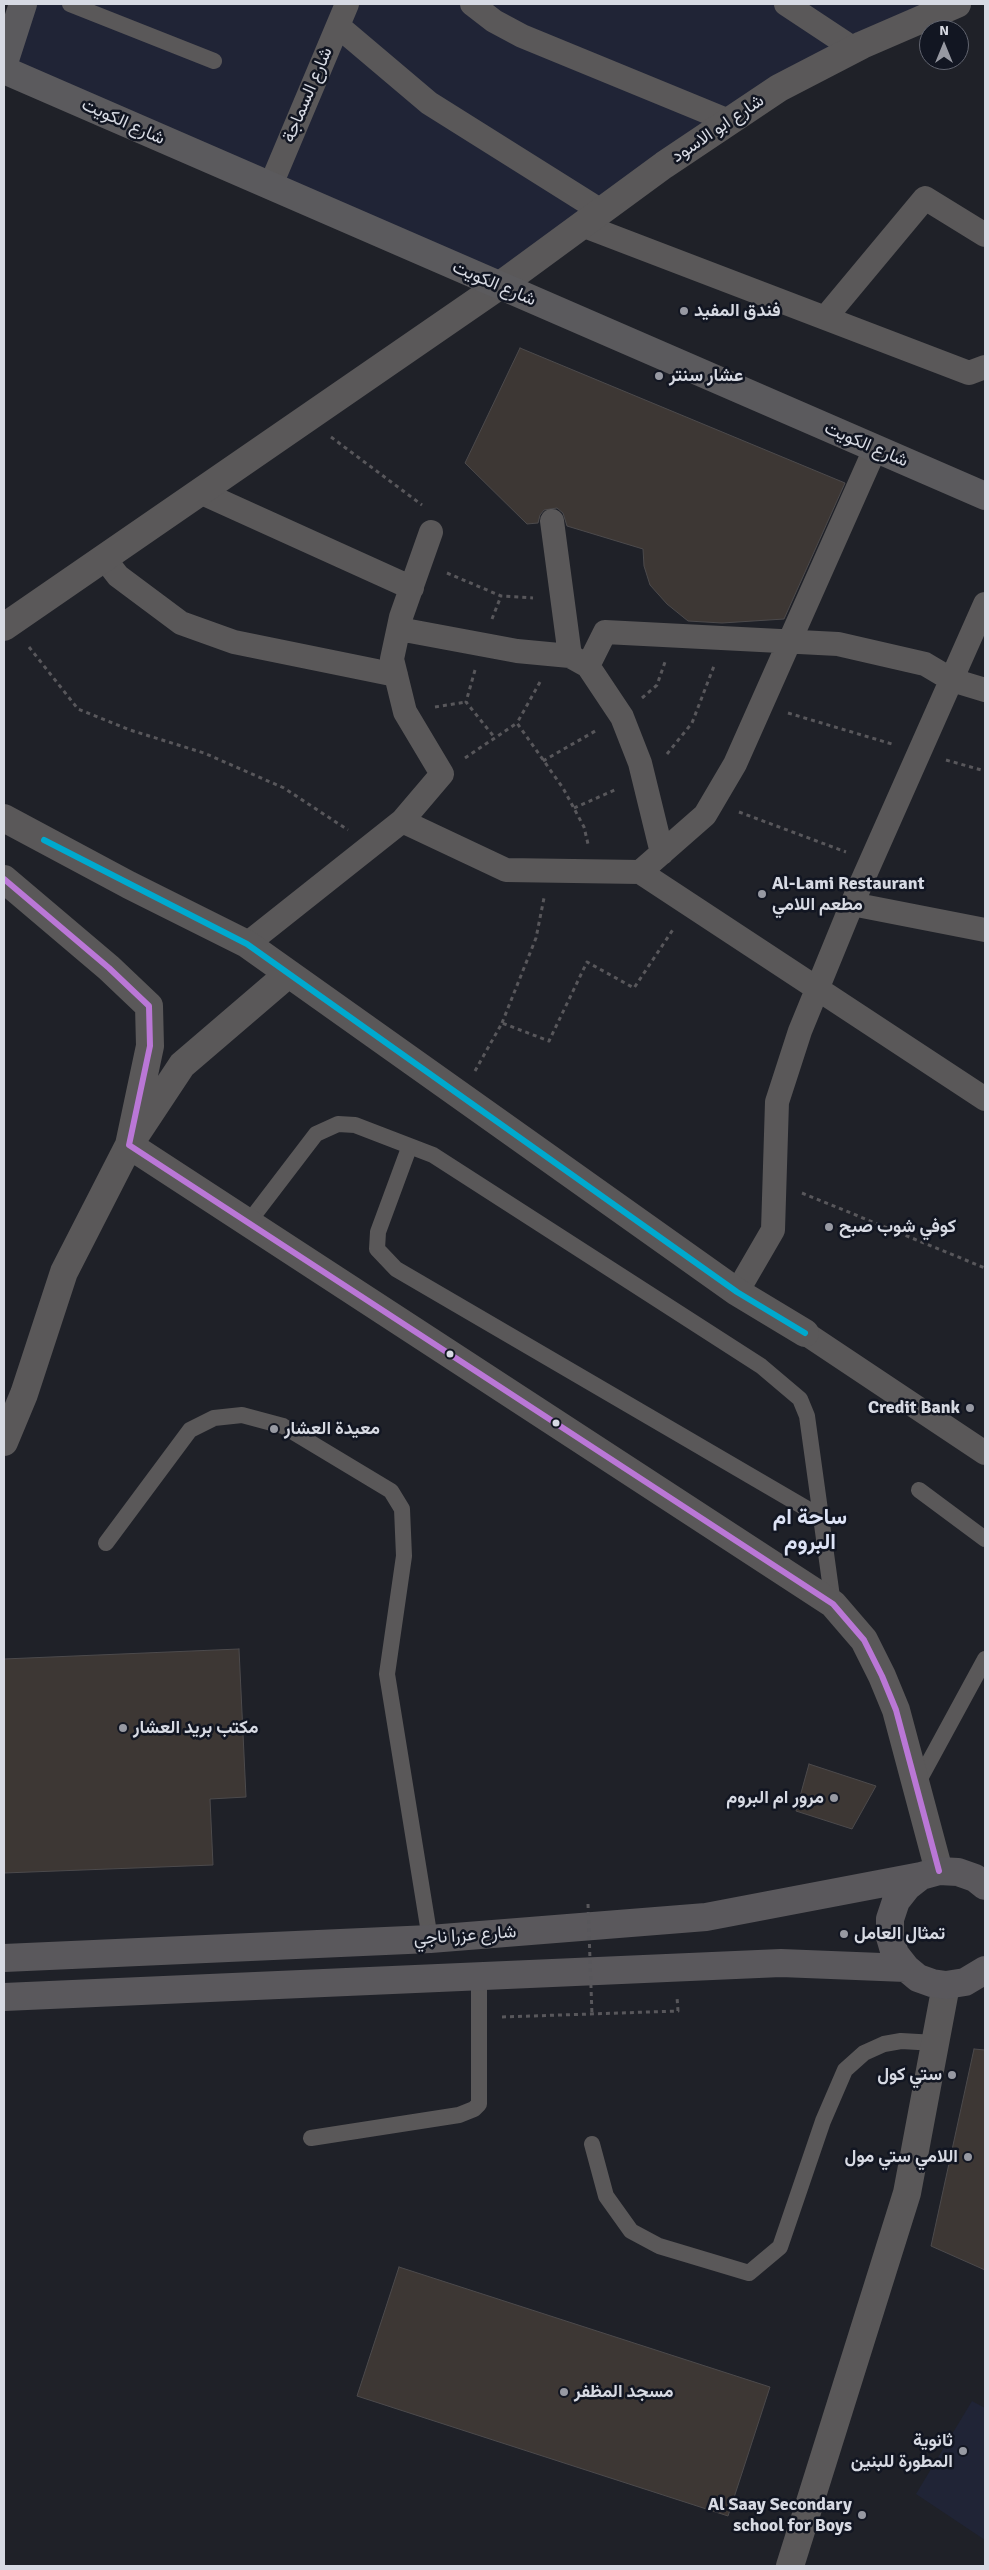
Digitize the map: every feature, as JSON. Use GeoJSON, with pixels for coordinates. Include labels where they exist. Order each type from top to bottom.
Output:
{"type":"FeatureCollection","features":[{"type":"Feature","properties":{"kind":"main road"},"geometry":{"type":"LineString","coordinates":[[4,63],[22,4]]}},
{"type":"Feature","properties":{"kind":"main road","name":"شارع الكويت"},"geometry":{"type":"LineString","coordinates":[[4,70],[985,496]]}},
{"type":"Feature","properties":{"kind":"main road"},"geometry":{"type":"LineString","coordinates":[[971,1981],[918,1978],[906,1968],[895,1954],[890,1918],[896,1901],[907,1887],[930,1874],[958,1872],[975,1878],[985,1886]]}},
{"type":"Feature","properties":{"kind":"main road","name":"شارع عزرا ناجي"},"geometry":{"type":"LineString","coordinates":[[4,1958],[430,1939],[706,1918],[930,1874]]}},
{"type":"Feature","properties":{"kind":"main road"},"geometry":{"type":"LineString","coordinates":[[4,1997],[781,1963],[906,1968]]}},
{"type":"Feature","properties":{"kind":"street","name":"شارع السماجة"},"geometry":{"type":"LineString","coordinates":[[270,186],[347,4]]}},
{"type":"Feature","properties":{"kind":"street"},"geometry":{"type":"LineString","coordinates":[[472,4],[494,21],[522,36],[729,121]]}},
{"type":"Feature","properties":{"kind":"street"},"geometry":{"type":"LineString","coordinates":[[786,4],[854,49]]}},
{"type":"Feature","properties":{"kind":"street","name":"شارع ابو الاسود"},"geometry":{"type":"LineString","coordinates":[[7,625],[499,286],[729,121],[779,88],[854,49],[957,4]]}},
{"type":"Feature","properties":{"kind":"street"},"geometry":{"type":"LineString","coordinates":[[338,26],[429,103],[592,218],[825,318],[970,373],[985,367]]}},
{"type":"Feature","properties":{"kind":"street"},"geometry":{"type":"LineString","coordinates":[[825,318],[924,198],[985,235]]}},
{"type":"Feature","properties":{"kind":"street"},"geometry":{"type":"LineString","coordinates":[[640,872],[705,815],[735,764],[875,449]]}},
{"type":"Feature","properties":{"kind":"street"},"geometry":{"type":"LineString","coordinates":[[200,492],[412,588]]}},
{"type":"Feature","properties":{"kind":"street"},"geometry":{"type":"LineString","coordinates":[[552,521],[572,659],[622,717],[643,776],[662,853]]}},
{"type":"Feature","properties":{"kind":"street"},"geometry":{"type":"LineString","coordinates":[[247,944],[402,822],[442,774],[405,712],[392,659],[399,629],[431,532]]}},
{"type":"Feature","properties":{"kind":"street"},"geometry":{"type":"LineString","coordinates":[[104,558],[118,576],[181,623],[234,642],[396,675]]}},
{"type":"Feature","properties":{"kind":"street"},"geometry":{"type":"LineString","coordinates":[[737,1292],[773,1230],[777,1102],[800,1031],[852,904],[985,604]]}},
{"type":"Feature","properties":{"kind":"street"},"geometry":{"type":"LineString","coordinates":[[399,629],[517,651],[572,659],[605,632]]}},
{"type":"Feature","properties":{"kind":"street"},"geometry":{"type":"LineString","coordinates":[[567,630],[788,643],[838,644],[926,664],[952,680],[985,690]]}},
{"type":"Feature","properties":{"kind":"street"},"geometry":{"type":"LineString","coordinates":[[4,818],[129,885],[247,944],[287,975],[737,1292],[805,1333],[985,1453]]}},
{"type":"Feature","properties":{"kind":"street"},"geometry":{"type":"LineString","coordinates":[[402,822],[506,870],[640,872],[985,1099]]}},
{"type":"Feature","properties":{"kind":"street"},"geometry":{"type":"LineString","coordinates":[[4,879],[109,968],[149,1006],[150,1046],[129,1146]]}},
{"type":"Feature","properties":{"kind":"street"},"geometry":{"type":"LineString","coordinates":[[852,904],[985,930]]}},
{"type":"Feature","properties":{"kind":"street"},"geometry":{"type":"LineString","coordinates":[[4,1442],[14,1388],[64,1272],[129,1146],[182,1065],[287,975]]}},
{"type":"Feature","properties":{"kind":"street"},"geometry":{"type":"LineString","coordinates":[[129,1146],[833,1604],[864,1640],[896,1710],[916,1786],[930,1874]]}},
{"type":"Feature","properties":{"kind":"street"},"geometry":{"type":"LineString","coordinates":[[790,2566],[907,2193],[936,2043],[971,1981]]}},
{"type":"Feature","properties":{"kind":"lane"},"geometry":{"type":"LineString","coordinates":[[70,4],[214,61]]}},
{"type":"Feature","properties":{"kind":"lane"},"geometry":{"type":"LineString","coordinates":[[248,1223],[316,1134],[325,1128],[338,1124],[355,1125],[409,1148],[433,1155],[753,1361],[785,1384],[800,1399],[807,1416],[833,1604]]}},
{"type":"Feature","properties":{"kind":"lane"},"geometry":{"type":"LineString","coordinates":[[409,1148],[378,1232],[377,1249],[396,1269],[821,1517]]}},
{"type":"Feature","properties":{"kind":"lane"},"geometry":{"type":"LineString","coordinates":[[106,1543],[190,1430],[214,1418],[242,1415],[283,1426],[391,1491],[402,1509],[404,1556],[387,1674],[430,1939]]}},
{"type":"Feature","properties":{"kind":"lane"},"geometry":{"type":"LineString","coordinates":[[919,1490],[985,1539]]}},
{"type":"Feature","properties":{"kind":"lane"},"geometry":{"type":"LineString","coordinates":[[916,1786],[985,1659]]}},
{"type":"Feature","properties":{"kind":"lane"},"geometry":{"type":"LineString","coordinates":[[310,2138],[459,2115],[474,2109],[479,2104],[479,1976]]}},
{"type":"Feature","properties":{"kind":"lane"},"geometry":{"type":"LineString","coordinates":[[592,2144],[606,2196],[631,2230],[659,2246],[749,2273],[780,2247],[823,2121],[844,2070],[864,2054],[884,2044],[901,2041],[936,2043]]}},
{"type":"Feature","properties":{"kind":"path"},"geometry":{"type":"LineString","coordinates":[[306,419],[442,519],[431,532]]}},
{"type":"Feature","properties":{"kind":"path"},"geometry":{"type":"LineString","coordinates":[[421,562],[501,596],[562,599]]}},
{"type":"Feature","properties":{"kind":"path"},"geometry":{"type":"LineString","coordinates":[[7,625],[78,709],[130,730],[204,754],[284,788],[371,845]]}},
{"type":"Feature","properties":{"kind":"path"},"geometry":{"type":"LineString","coordinates":[[574,808],[643,776],[668,754],[692,723],[725,639]]}},
{"type":"Feature","properties":{"kind":"path"},"geometry":{"type":"LineString","coordinates":[[442,774],[517,723],[572,659]]}},
{"type":"Feature","properties":{"kind":"path"},"geometry":{"type":"LineString","coordinates":[[761,705],[985,772]]}},
{"type":"Feature","properties":{"kind":"path"},"geometry":{"type":"LineString","coordinates":[[517,723],[563,788],[574,808],[584,827],[595,871]]}},
{"type":"Feature","properties":{"kind":"path"},"geometry":{"type":"LineString","coordinates":[[713,802],[871,862]]}},
{"type":"Feature","properties":{"kind":"path"},"geometry":{"type":"LineString","coordinates":[[461,1097],[502,1023],[536,938],[549,871]]}},
{"type":"Feature","properties":{"kind":"path"},"geometry":{"type":"LineString","coordinates":[[502,1023],[549,1040],[587,962],[634,988],[689,904]]}},
{"type":"Feature","properties":{"kind":"path"},"geometry":{"type":"LineString","coordinates":[[774,1181],[985,1268]]}},
{"type":"Feature","properties":{"kind":"path"},"geometry":{"type":"LineString","coordinates":[[588,1904],[592,2014]]}},
{"type":"Feature","properties":{"kind":"path"},"geometry":{"type":"LineString","coordinates":[[502,2017],[678,2012]]}},
{"type":"Feature","properties":{"kind":"shaded area"},"geometry":{"type":"Polygon","coordinates":[[[23,4],[961,4],[929,20],[919,20],[919,25],[729,121],[499,286],[4,63],[23,4]]]}},
{"type":"Feature","properties":{"kind":"shaded area","name":"ثانوية المطورة للبنين"},"geometry":{"type":"Polygon","coordinates":[[[972,2401],[985,2408],[985,2540],[916,2494],[972,2401]]]}},
{"type":"Feature","properties":{"kind":"building"},"geometry":{"type":"Polygon","coordinates":[[[520,348],[845,483],[784,619],[722,623],[688,621],[667,604],[650,585],[644,566],[643,549],[567,526],[563,513],[557,508],[544,510],[540,515],[538,523],[527,524],[465,463],[520,348]]]}},
{"type":"Feature","properties":{"kind":"building","name":"مكتب بريد العشار"},"geometry":{"type":"Polygon","coordinates":[[[239,1649],[246,1797],[210,1799],[213,1865],[4,1873],[4,1659],[239,1649]]]}},
{"type":"Feature","properties":{"kind":"building","name":"مرور ام البروم"},"geometry":{"type":"Polygon","coordinates":[[[809,1764],[876,1786],[852,1829],[796,1811],[809,1764]]]}},
{"type":"Feature","properties":{"kind":"building","name":"اللامي ستي مول"},"geometry":{"type":"Polygon","coordinates":[[[974,2049],[985,2050],[985,2270],[931,2246],[974,2049]]]}},
{"type":"Feature","properties":{"kind":"building","name":"مسجد المظفر"},"geometry":{"type":"Polygon","coordinates":[[[399,2267],[770,2387],[728,2516],[357,2396],[399,2267]]]}},
{"type":"Feature","properties":{"kind":"transit line"},"geometry":{"type":"LineString","coordinates":[[44,840],[247,944],[737,1292],[805,1333]]}},
{"type":"Feature","properties":{"kind":"transit line"},"geometry":{"type":"LineString","coordinates":[[4,879],[109,968],[149,1006],[150,1046],[129,1145],[833,1604],[864,1640],[896,1710],[939,1871]]}},
{"type":"Feature","properties":{"kind":"place","name":"فندق المفيد"},"geometry":{"type":"Point","coordinates":[684,311]}},
{"type":"Feature","properties":{"kind":"place","name":"عشار سنتر"},"geometry":{"type":"Point","coordinates":[659,376]}},
{"type":"Feature","properties":{"kind":"place","name":"Al-Lami Restaurant مطعم اللامي"},"geometry":{"type":"Point","coordinates":[762,894]}},
{"type":"Feature","properties":{"kind":"place","name":"كوفي شوب صبح"},"geometry":{"type":"Point","coordinates":[829,1227]}},
{"type":"Feature","properties":{"kind":"place","name":"Credit Bank"},"geometry":{"type":"Point","coordinates":[970,1408]}},
{"type":"Feature","properties":{"kind":"place","name":"معيدة العشار"},"geometry":{"type":"Point","coordinates":[274,1429]}},
{"type":"Feature","properties":{"kind":"place","name":"مكتب بريد العشار"},"geometry":{"type":"Point","coordinates":[123,1728]}},
{"type":"Feature","properties":{"kind":"place","name":"مرور ام البروم"},"geometry":{"type":"Point","coordinates":[834,1798]}},
{"type":"Feature","properties":{"kind":"place","name":"تمثال العامل"},"geometry":{"type":"Point","coordinates":[844,1934]}},
{"type":"Feature","properties":{"kind":"place","name":"ستي كول"},"geometry":{"type":"Point","coordinates":[952,2075]}},
{"type":"Feature","properties":{"kind":"place","name":"اللامي ستي مول"},"geometry":{"type":"Point","coordinates":[968,2157]}},
{"type":"Feature","properties":{"kind":"place","name":"مسجد المظفر"},"geometry":{"type":"Point","coordinates":[564,2392]}},
{"type":"Feature","properties":{"kind":"place","name":"ثانوية المطورة للبنين"},"geometry":{"type":"Point","coordinates":[963,2451]}},
{"type":"Feature","properties":{"kind":"place","name":"Al Saay Secondary school for Boys"},"geometry":{"type":"Point","coordinates":[862,2515]}},
{"type":"Feature","properties":{"kind":"district","name":"ساحة ام البروم"},"geometry":{"type":"Point","coordinates":[810,1530]}}]}
